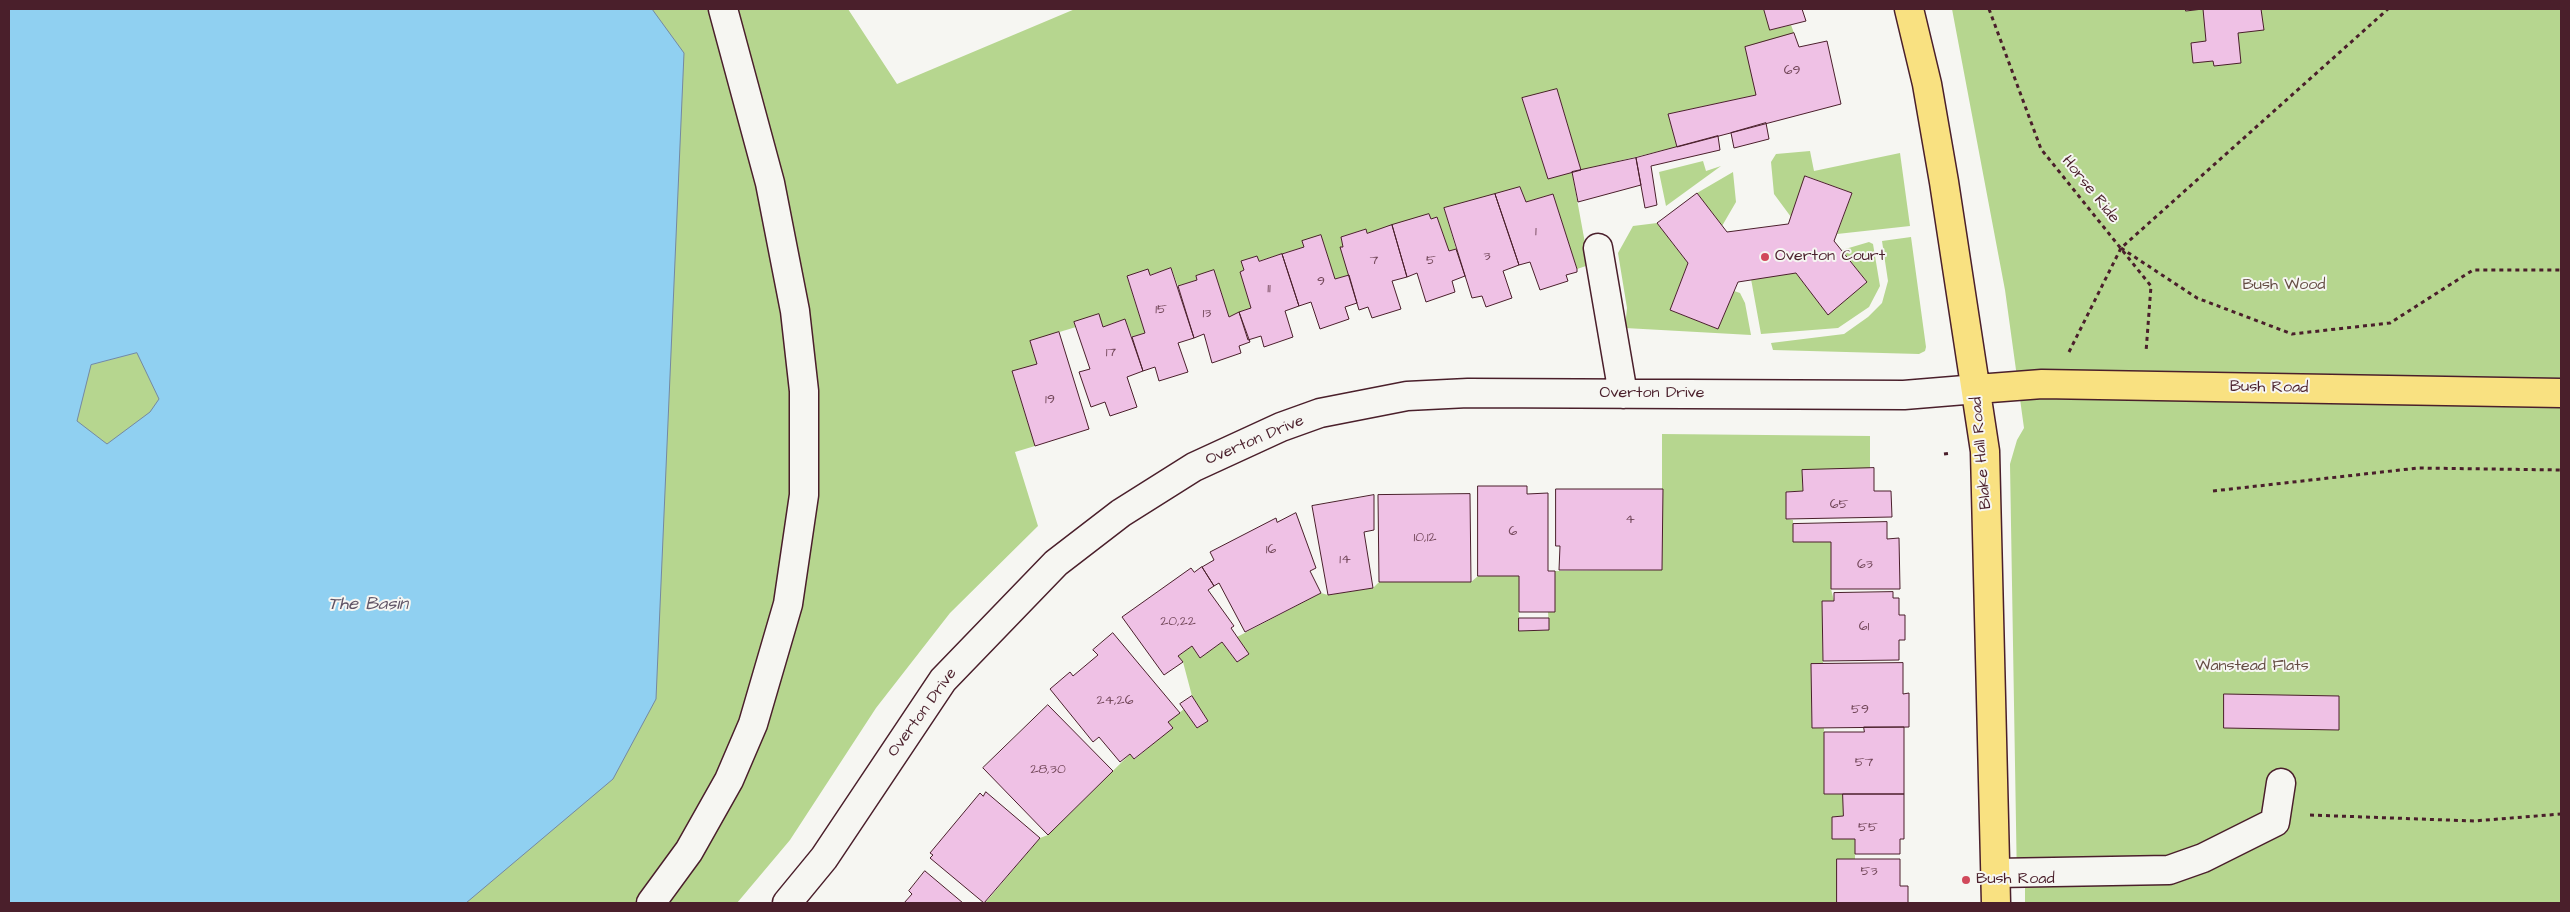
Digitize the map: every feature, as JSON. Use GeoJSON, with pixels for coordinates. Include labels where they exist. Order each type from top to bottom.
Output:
{"type":"FeatureCollection","features":[{"type":"Feature","properties":{"kind":"main road","name":"Blake Hall Road"},"geometry":{"type":"LineString","coordinates":[[1909,9],[1931,105],[1985,451],[1996,903]]}},
{"type":"Feature","properties":{"kind":"main road","name":"Bush Road"},"geometry":{"type":"LineString","coordinates":[[1976,389],[2042,384],[2561,393]]}},
{"type":"Feature","properties":{"kind":"street"},"geometry":{"type":"LineString","coordinates":[[651,903],[698,835],[729,780],[754,724],[788,604],[804,495],[804,390],[795,311],[770,183],[723,9]]}},
{"type":"Feature","properties":{"kind":"street"},"geometry":{"type":"LineString","coordinates":[[1598,248],[1623,394]]}},
{"type":"Feature","properties":{"kind":"street","name":"Overton Drive"},"geometry":{"type":"LineString","coordinates":[[787,903],[824,858],[944,680],[1056,563],[1121,513],[1194,467],[1281,426],[1320,413],[1406,396],[1468,393],[1904,395],[1976,389]]}},
{"type":"Feature","properties":{"kind":"street"},"geometry":{"type":"LineString","coordinates":[[1996,873],[2169,870],[2203,858],[2275,822],[2281,783]]}},
{"type":"Feature","properties":{"kind":"path","name":"Horse Ride"},"geometry":{"type":"LineString","coordinates":[[1989,9],[2041,149],[2151,286],[2145,385]]}},
{"type":"Feature","properties":{"kind":"path"},"geometry":{"type":"LineString","coordinates":[[2042,384],[2068,354],[2121,248],[2388,9]]}},
{"type":"Feature","properties":{"kind":"path"},"geometry":{"type":"LineString","coordinates":[[2121,248],[2197,298],[2292,334],[2390,323],[2473,270],[2561,270]]}},
{"type":"Feature","properties":{"kind":"path"},"geometry":{"type":"LineString","coordinates":[[1944,454],[1951,453]]}},
{"type":"Feature","properties":{"kind":"path"},"geometry":{"type":"LineString","coordinates":[[2213,491],[2418,468],[2561,470]]}},
{"type":"Feature","properties":{"kind":"path"},"geometry":{"type":"LineString","coordinates":[[2278,812],[2344,818],[2474,821],[2561,814]]}},
{"type":"Feature","properties":{"kind":"green space"},"geometry":{"type":"Polygon","coordinates":[[[9,9],[848,9],[897,84],[1075,9],[1764,9],[1770,30],[1791,25],[1794,33],[1756,95],[1668,114],[1677,147],[1581,170],[1557,89],[1522,98],[1548,179],[1572,172],[1589,265],[1577,269],[1553,194],[1526,202],[1520,187],[1444,208],[1456,249],[1449,251],[1437,217],[1431,219],[1429,214],[1367,233],[1366,229],[1341,237],[1343,247],[1341,247],[1349,275],[1335,279],[1321,235],[1302,241],[1304,247],[1259,261],[1257,256],[1241,261],[1244,270],[1240,272],[1251,308],[1229,317],[1214,270],[1196,276],[1197,280],[1178,286],[1171,268],[1150,275],[1148,270],[1127,277],[1145,333],[1132,337],[1125,319],[1103,327],[1098,314],[1074,322],[1076,327],[1030,341],[1037,364],[1012,372],[1035,446],[1015,452],[1038,526],[950,613],[876,708],[790,840],[737,903],[9,903],[9,9]]]}},
{"type":"Feature","properties":{"kind":"green space","name":"Bush Wood"},"geometry":{"type":"Polygon","coordinates":[[[1952,9],[2561,9],[2561,903],[2025,903],[2025,884],[2017,884],[2010,464],[2017,440],[2024,428],[2005,290],[1952,9]]]}},
{"type":"Feature","properties":{"kind":"green space"},"geometry":{"type":"Polygon","coordinates":[[[1810,151],[1814,171],[1900,153],[1910,226],[1837,234],[1852,193],[1806,176],[1791,217],[1774,194],[1771,162],[1776,154],[1810,151]]]}},
{"type":"Feature","properties":{"kind":"green space"},"geometry":{"type":"Polygon","coordinates":[[[1703,161],[1706,171],[1721,166],[1666,206],[1659,172],[1703,161]]]}},
{"type":"Feature","properties":{"kind":"green space"},"geometry":{"type":"Polygon","coordinates":[[[1733,172],[1736,202],[1722,226],[1697,193],[1733,172]]]}},
{"type":"Feature","properties":{"kind":"green space"},"geometry":{"type":"Polygon","coordinates":[[[1657,223],[1688,263],[1670,310],[1718,329],[1734,291],[1740,293],[1745,303],[1751,335],[1625,328],[1627,308],[1618,253],[1633,226],[1657,223]]]}},
{"type":"Feature","properties":{"kind":"green space"},"geometry":{"type":"Polygon","coordinates":[[[1911,237],[1925,351],[1919,354],[1773,350],[1771,343],[1844,334],[1868,317],[1882,303],[1888,281],[1882,241],[1911,237]]]}},
{"type":"Feature","properties":{"kind":"green space"},"geometry":{"type":"Polygon","coordinates":[[[1869,242],[1873,244],[1880,286],[1869,307],[1838,328],[1761,334],[1751,279],[1796,273],[1828,314],[1867,282],[1842,250],[1869,242]]]}},
{"type":"Feature","properties":{"kind":"green space"},"geometry":{"type":"Polygon","coordinates":[[[1662,434],[1870,436],[1870,469],[1802,470],[1803,491],[1786,492],[1786,519],[1793,520],[1793,542],[1831,542],[1831,589],[1834,601],[1822,601],[1823,663],[1811,664],[1812,728],[1824,728],[1824,794],[1843,794],[1843,816],[1855,839],[1855,859],[1837,859],[1837,903],[985,903],[1040,838],[1048,835],[1130,754],[1135,759],[1172,728],[1168,722],[1184,709],[1197,728],[1208,721],[1192,696],[1183,662],[1178,656],[1192,646],[1200,658],[1222,642],[1237,662],[1249,654],[1237,637],[1321,593],[1328,595],[1373,588],[1379,582],[1471,582],[1478,576],[1519,576],[1519,631],[1549,630],[1548,612],[1553,611],[1555,571],[1662,570],[1662,434]]]}},
{"type":"Feature","properties":{"kind":"water","name":"The Basin"},"geometry":{"type":"Polygon","coordinates":[[[9,9],[652,9],[684,53],[656,699],[613,779],[466,903],[9,903],[9,9]],[[137,353],[91,365],[77,421],[107,444],[150,412],[159,399],[137,353]]]}},
{"type":"Feature","properties":{"kind":"building"},"geometry":{"type":"Polygon","coordinates":[[[1764,9],[1802,9],[1806,21],[1770,30],[1764,9]]]}},
{"type":"Feature","properties":{"kind":"building"},"geometry":{"type":"Polygon","coordinates":[[[2186,9],[2203,9],[2186,11],[2186,9]]]}},
{"type":"Feature","properties":{"kind":"building"},"geometry":{"type":"Polygon","coordinates":[[[2203,9],[2261,9],[2264,30],[2238,33],[2241,63],[2214,66],[2213,61],[2193,63],[2191,43],[2206,41],[2203,9]]]}},
{"type":"Feature","properties":{"kind":"building"},"geometry":{"type":"Polygon","coordinates":[[[1794,33],[1799,47],[1827,41],[1841,104],[1677,147],[1668,114],[1756,95],[1745,47],[1794,33]]]}},
{"type":"Feature","properties":{"kind":"building"},"geometry":{"type":"Polygon","coordinates":[[[1557,89],[1581,170],[1548,179],[1522,98],[1557,89]]]}},
{"type":"Feature","properties":{"kind":"building"},"geometry":{"type":"Polygon","coordinates":[[[1766,123],[1769,139],[1734,148],[1731,133],[1766,123]]]}},
{"type":"Feature","properties":{"kind":"building"},"geometry":{"type":"Polygon","coordinates":[[[1718,136],[1720,150],[1651,166],[1657,205],[1645,208],[1636,158],[1718,136]]]}},
{"type":"Feature","properties":{"kind":"building"},"geometry":{"type":"Polygon","coordinates":[[[1636,158],[1641,185],[1578,202],[1572,172],[1636,158]]]}},
{"type":"Feature","properties":{"kind":"building","name":"Overton Court"},"geometry":{"type":"Polygon","coordinates":[[[1805,176],[1852,193],[1834,241],[1867,282],[1828,315],[1796,273],[1738,282],[1718,329],[1670,310],[1688,263],[1657,223],[1697,193],[1727,232],[1788,224],[1805,176]]]}},
{"type":"Feature","properties":{"kind":"building"},"geometry":{"type":"Polygon","coordinates":[[[1520,187],[1526,202],[1553,194],[1577,269],[1577,272],[1566,275],[1568,281],[1540,290],[1530,262],[1519,265],[1495,194],[1520,187]]]}},
{"type":"Feature","properties":{"kind":"building"},"geometry":{"type":"Polygon","coordinates":[[[1495,194],[1519,265],[1503,271],[1512,298],[1486,307],[1482,296],[1472,298],[1444,208],[1495,194]]]}},
{"type":"Feature","properties":{"kind":"building"},"geometry":{"type":"Polygon","coordinates":[[[1429,214],[1431,219],[1437,217],[1449,251],[1456,249],[1465,276],[1452,281],[1455,292],[1426,302],[1417,273],[1407,277],[1392,225],[1429,214]]]}},
{"type":"Feature","properties":{"kind":"building"},"geometry":{"type":"Polygon","coordinates":[[[1392,225],[1407,277],[1392,281],[1401,309],[1372,318],[1368,307],[1359,310],[1340,247],[1343,247],[1341,237],[1366,229],[1367,233],[1392,225]]]}},
{"type":"Feature","properties":{"kind":"building"},"geometry":{"type":"Polygon","coordinates":[[[1321,235],[1335,279],[1349,275],[1357,303],[1345,307],[1349,319],[1320,329],[1311,302],[1299,306],[1282,254],[1304,247],[1302,241],[1321,235]]]}},
{"type":"Feature","properties":{"kind":"building"},"geometry":{"type":"Polygon","coordinates":[[[1282,254],[1299,306],[1285,311],[1293,337],[1264,347],[1261,336],[1248,340],[1239,312],[1251,308],[1240,272],[1244,270],[1241,261],[1257,256],[1259,261],[1282,254]]]}},
{"type":"Feature","properties":{"kind":"building"},"geometry":{"type":"Polygon","coordinates":[[[1171,268],[1194,338],[1178,343],[1188,372],[1159,381],[1155,367],[1143,371],[1132,337],[1145,333],[1127,276],[1148,269],[1150,275],[1171,268]]]}},
{"type":"Feature","properties":{"kind":"building"},"geometry":{"type":"Polygon","coordinates":[[[1214,270],[1229,317],[1239,312],[1250,342],[1239,346],[1241,353],[1212,363],[1204,334],[1194,338],[1178,286],[1197,280],[1196,276],[1214,270]]]}},
{"type":"Feature","properties":{"kind":"building"},"geometry":{"type":"Polygon","coordinates":[[[1099,314],[1103,327],[1125,319],[1143,371],[1127,377],[1137,407],[1110,416],[1105,402],[1091,407],[1079,372],[1090,369],[1074,322],[1099,314]]]}},
{"type":"Feature","properties":{"kind":"building"},"geometry":{"type":"Polygon","coordinates":[[[1059,332],[1089,429],[1035,446],[1012,371],[1037,364],[1030,341],[1059,332]]]}},
{"type":"Feature","properties":{"kind":"building"},"geometry":{"type":"Polygon","coordinates":[[[1874,468],[1874,491],[1891,491],[1892,517],[1786,519],[1786,492],[1803,491],[1802,470],[1874,468]]]}},
{"type":"Feature","properties":{"kind":"building"},"geometry":{"type":"Polygon","coordinates":[[[1478,486],[1527,486],[1527,494],[1548,493],[1548,571],[1555,571],[1555,612],[1519,612],[1519,576],[1478,576],[1478,486]]]}},
{"type":"Feature","properties":{"kind":"building"},"geometry":{"type":"Polygon","coordinates":[[[1556,489],[1663,489],[1662,570],[1559,570],[1560,546],[1556,546],[1556,489]]]}},
{"type":"Feature","properties":{"kind":"building"},"geometry":{"type":"Polygon","coordinates":[[[1470,494],[1471,582],[1379,582],[1378,495],[1470,494]]]}},
{"type":"Feature","properties":{"kind":"building"},"geometry":{"type":"Polygon","coordinates":[[[1374,495],[1374,530],[1364,532],[1373,588],[1328,595],[1312,506],[1374,495]]]}},
{"type":"Feature","properties":{"kind":"building"},"geometry":{"type":"Polygon","coordinates":[[[1296,513],[1316,568],[1310,571],[1321,593],[1245,632],[1219,583],[1214,586],[1202,567],[1214,560],[1210,552],[1276,518],[1277,522],[1296,513]]]}},
{"type":"Feature","properties":{"kind":"building"},"geometry":{"type":"Polygon","coordinates":[[[1887,522],[1887,539],[1899,538],[1900,589],[1831,589],[1831,542],[1793,542],[1793,524],[1887,522]]]}},
{"type":"Feature","properties":{"kind":"building"},"geometry":{"type":"Polygon","coordinates":[[[1202,567],[1214,586],[1208,590],[1234,626],[1231,628],[1249,654],[1237,662],[1222,642],[1200,658],[1192,646],[1178,656],[1183,662],[1164,675],[1122,617],[1191,568],[1194,572],[1202,567]]]}},
{"type":"Feature","properties":{"kind":"building"},"geometry":{"type":"Polygon","coordinates":[[[1893,592],[1893,598],[1899,598],[1899,615],[1905,615],[1905,640],[1899,640],[1899,660],[1823,661],[1822,601],[1834,601],[1834,593],[1893,592]]]}},
{"type":"Feature","properties":{"kind":"building"},"geometry":{"type":"Polygon","coordinates":[[[1519,618],[1549,618],[1549,630],[1519,631],[1519,618]]]}},
{"type":"Feature","properties":{"kind":"building"},"geometry":{"type":"Polygon","coordinates":[[[1113,633],[1180,713],[1168,722],[1173,728],[1134,759],[1130,754],[1120,762],[1099,737],[1093,742],[1050,689],[1070,672],[1073,676],[1098,655],[1093,650],[1113,633]]]}},
{"type":"Feature","properties":{"kind":"building"},"geometry":{"type":"Polygon","coordinates":[[[1903,663],[1903,694],[1909,693],[1909,727],[1812,728],[1811,664],[1903,663]]]}},
{"type":"Feature","properties":{"kind":"building"},"geometry":{"type":"Polygon","coordinates":[[[2224,694],[2339,696],[2339,730],[2224,728],[2224,694]]]}},
{"type":"Feature","properties":{"kind":"building"},"geometry":{"type":"Polygon","coordinates":[[[1192,696],[1208,721],[1197,728],[1180,704],[1192,696]]]}},
{"type":"Feature","properties":{"kind":"building"},"geometry":{"type":"Polygon","coordinates":[[[1048,705],[1113,771],[1048,835],[983,768],[1048,705]]]}},
{"type":"Feature","properties":{"kind":"building"},"geometry":{"type":"Polygon","coordinates":[[[1864,727],[1904,727],[1904,794],[1824,794],[1824,732],[1864,732],[1864,727]]]}},
{"type":"Feature","properties":{"kind":"building"},"geometry":{"type":"Polygon","coordinates":[[[986,792],[1040,838],[984,903],[930,858],[933,855],[930,853],[980,793],[983,796],[986,792]]]}},
{"type":"Feature","properties":{"kind":"building"},"geometry":{"type":"Polygon","coordinates":[[[1843,794],[1904,794],[1904,839],[1900,839],[1900,854],[1855,854],[1855,839],[1832,839],[1832,817],[1843,816],[1843,794]]]}},
{"type":"Feature","properties":{"kind":"building"},"geometry":{"type":"Polygon","coordinates":[[[1837,859],[1900,859],[1900,886],[1908,886],[1908,903],[1837,903],[1837,859]]]}},
{"type":"Feature","properties":{"kind":"building"},"geometry":{"type":"Polygon","coordinates":[[[925,871],[963,903],[904,903],[912,894],[909,891],[925,871]]]}},
{"type":"Feature","properties":{"kind":"place","name":"Overton Court"},"geometry":{"type":"Point","coordinates":[1765,257]}},
{"type":"Feature","properties":{"kind":"place","name":"Bush Road"},"geometry":{"type":"Point","coordinates":[1966,880]}},
{"type":"Feature","properties":{"kind":"park label","name":"Wanstead Flats"},"geometry":{"type":"Point","coordinates":[2252,667]}}]}
